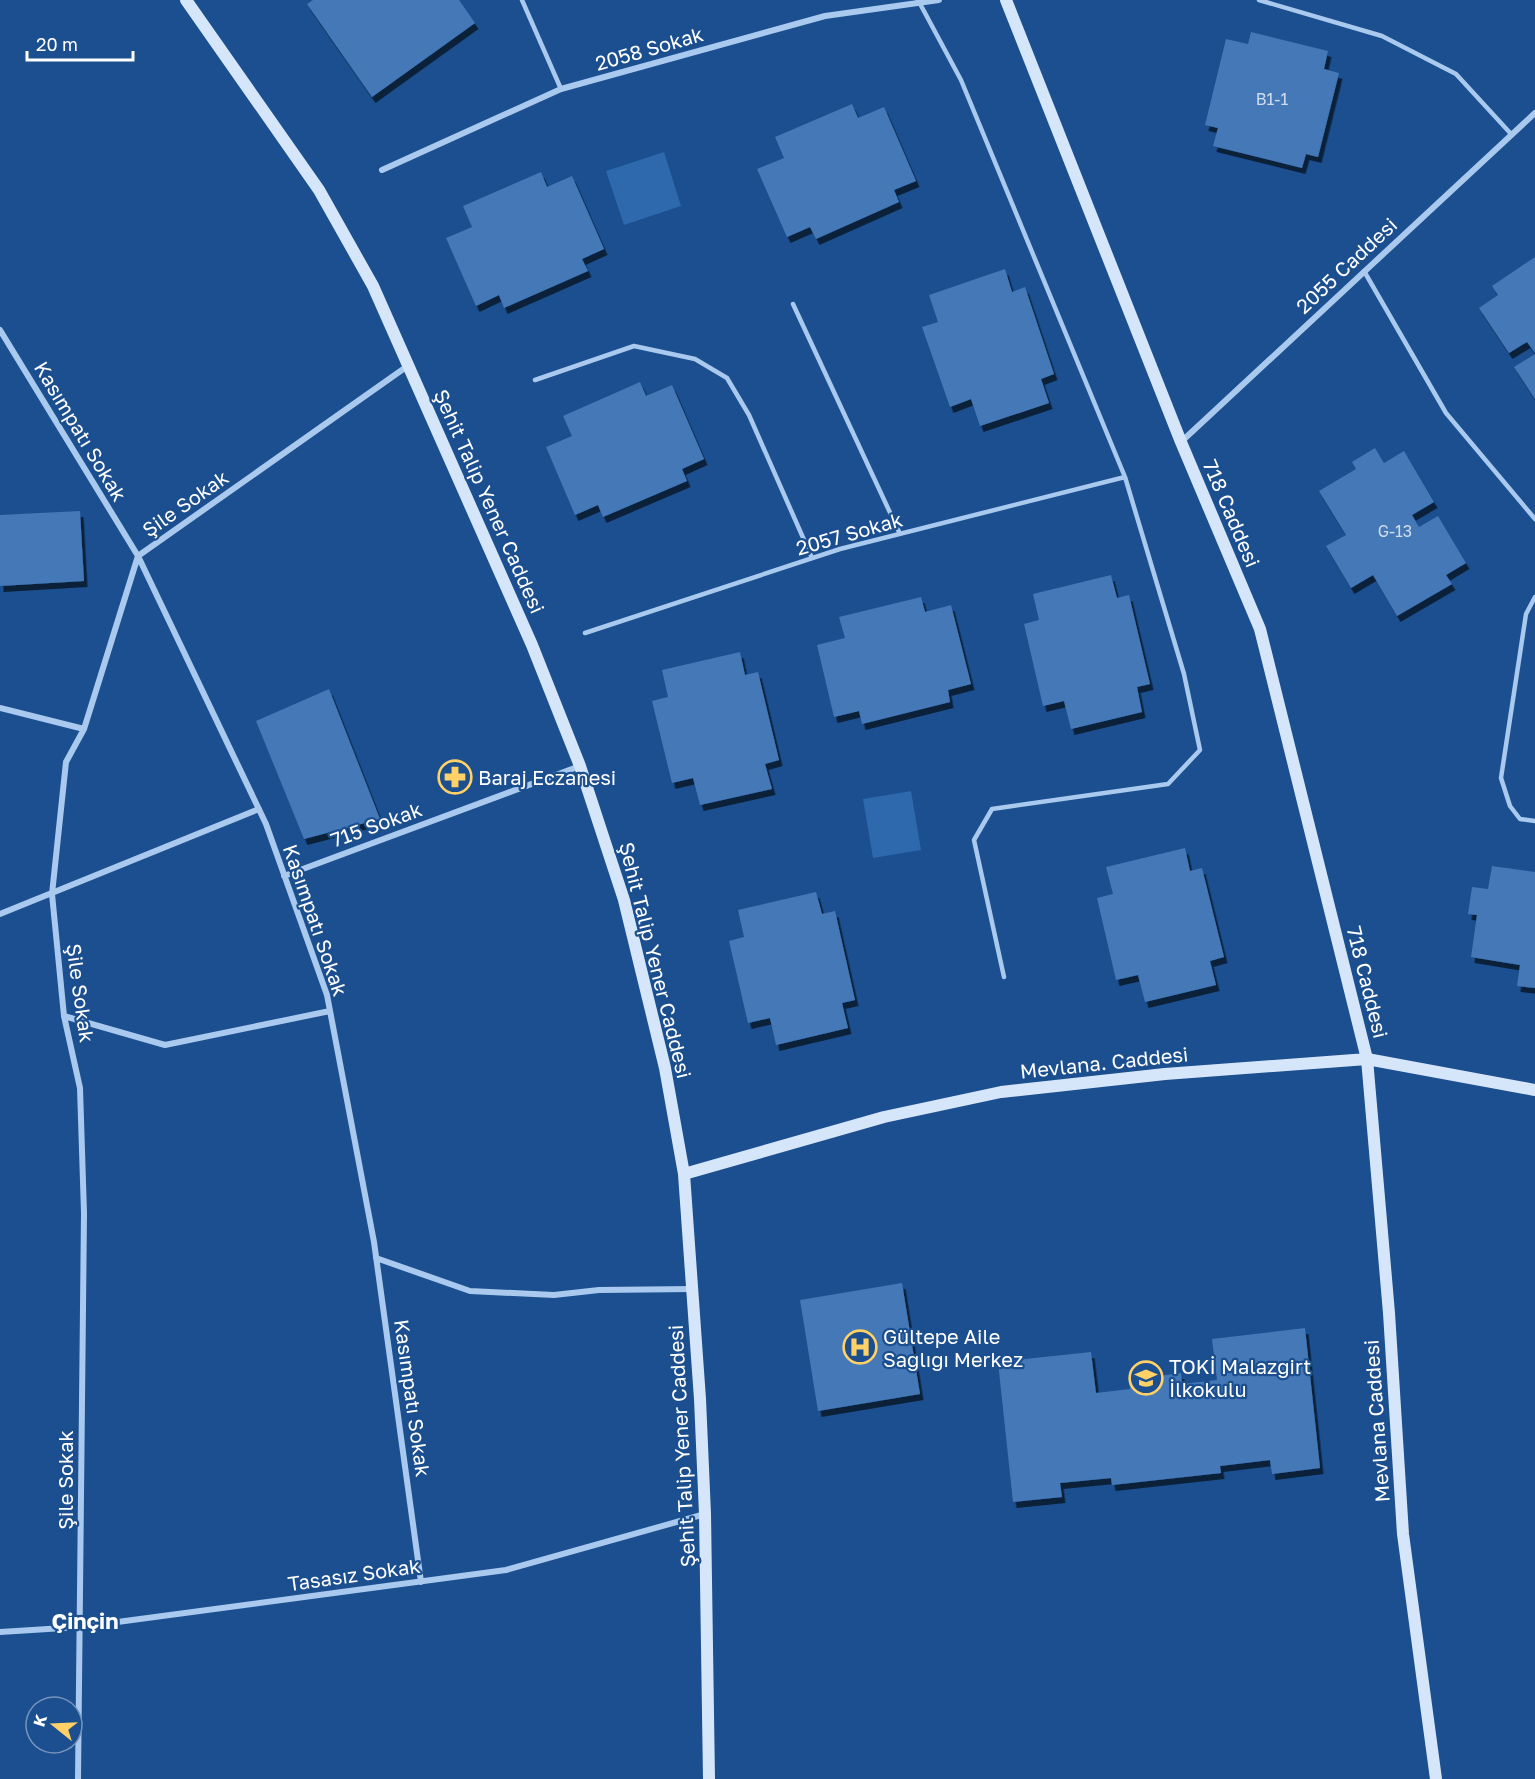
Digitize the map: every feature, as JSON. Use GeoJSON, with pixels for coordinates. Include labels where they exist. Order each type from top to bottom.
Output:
{"type":"FeatureCollection","features":[{"type":"Feature","properties":{"kind":"street","name":"Şehit Talip Yener Caddesi"},"geometry":{"type":"LineString","coordinates":[[186,0],[319,190],[373,286],[532,645],[580,766],[624,900],[665,1068],[684,1174],[693,1289],[705,1514],[709,1779]]}},
{"type":"Feature","properties":{"kind":"street","name":"2058 Sokak"},"geometry":{"type":"LineString","coordinates":[[382,170],[561,89],[825,16],[918,1],[939,0]]}},
{"type":"Feature","properties":{"kind":"street","name":"718 Caddesi"},"geometry":{"type":"LineString","coordinates":[[1006,0],[1182,442],[1260,629],[1367,1059]]}},
{"type":"Feature","properties":{"kind":"street","name":"2055 Caddesi"},"geometry":{"type":"LineString","coordinates":[[1182,442],[1535,113]]}},
{"type":"Feature","properties":{"kind":"street","name":"Kasımpatı Sokak"},"geometry":{"type":"LineString","coordinates":[[0,330],[138,556],[259,809],[327,995],[376,1258],[421,1582]]}},
{"type":"Feature","properties":{"kind":"street","name":"Şile Sokak"},"geometry":{"type":"LineString","coordinates":[[78,1779],[84,1213],[80,1088],[64,1016],[52,894],[66,762],[84,729],[138,556],[409,365]]}},
{"type":"Feature","properties":{"kind":"street"},"geometry":{"type":"LineString","coordinates":[[0,708],[84,729]]}},
{"type":"Feature","properties":{"kind":"street","name":"715 Sokak"},"geometry":{"type":"LineString","coordinates":[[284,876],[580,766]]}},
{"type":"Feature","properties":{"kind":"street"},"geometry":{"type":"LineString","coordinates":[[0,914],[259,809]]}},
{"type":"Feature","properties":{"kind":"street"},"geometry":{"type":"LineString","coordinates":[[64,1016],[165,1045],[330,1011]]}},
{"type":"Feature","properties":{"kind":"street","name":"Mevlana. Caddesi"},"geometry":{"type":"LineString","coordinates":[[684,1174],[884,1117],[1001,1092],[1165,1074],[1367,1059],[1535,1090]]}},
{"type":"Feature","properties":{"kind":"street","name":"Mevlana Caddesi"},"geometry":{"type":"LineString","coordinates":[[1367,1059],[1389,1313],[1403,1534],[1436,1779]]}},
{"type":"Feature","properties":{"kind":"street"},"geometry":{"type":"LineString","coordinates":[[376,1258],[470,1290],[554,1294],[599,1290],[693,1289]]}},
{"type":"Feature","properties":{"kind":"street","name":"Tasasız Sokak"},"geometry":{"type":"LineString","coordinates":[[0,1632],[80,1627],[506,1570],[705,1514]]}},
{"type":"Feature","properties":{"kind":"lane"},"geometry":{"type":"LineString","coordinates":[[522,0],[561,89]]}},
{"type":"Feature","properties":{"kind":"lane"},"geometry":{"type":"LineString","coordinates":[[1259,0],[1382,36],[1456,74],[1512,135]]}},
{"type":"Feature","properties":{"kind":"lane"},"geometry":{"type":"LineString","coordinates":[[918,1],[961,80],[1125,477],[1184,674],[1200,750],[1168,784],[992,809],[975,840],[1004,977]]}},
{"type":"Feature","properties":{"kind":"lane"},"geometry":{"type":"LineString","coordinates":[[1364,271],[1446,413],[1535,519]]}},
{"type":"Feature","properties":{"kind":"lane"},"geometry":{"type":"LineString","coordinates":[[793,304],[900,534]]}},
{"type":"Feature","properties":{"kind":"lane"},"geometry":{"type":"LineString","coordinates":[[535,380],[634,346],[695,359],[727,378],[749,415],[812,558]]}},
{"type":"Feature","properties":{"kind":"lane","name":"2057 Sokak"},"geometry":{"type":"LineString","coordinates":[[585,633],[812,558],[1125,477]]}},
{"type":"Feature","properties":{"kind":"lane"},"geometry":{"type":"LineString","coordinates":[[1535,597],[1526,615],[1501,778],[1510,806],[1521,819],[1535,821]]}},
{"type":"Feature","properties":{"kind":"shaded area"},"geometry":{"type":"Polygon","coordinates":[[[664,152],[681,206],[624,225],[606,171],[664,152]]]}},
{"type":"Feature","properties":{"kind":"shaded area"},"geometry":{"type":"Polygon","coordinates":[[[911,791],[921,850],[873,858],[863,799],[911,791]]]}},
{"type":"Feature","properties":{"kind":"building"},"geometry":{"type":"Polygon","coordinates":[[[313,0],[459,0],[475,23],[372,97],[307,4],[313,0]]]}},
{"type":"Feature","properties":{"kind":"building"},"geometry":{"type":"Polygon","coordinates":[[[1251,32],[1328,51],[1324,69],[1339,73],[1318,157],[1306,154],[1302,168],[1213,146],[1218,128],[1205,125],[1226,39],[1248,44],[1251,32]]]}},
{"type":"Feature","properties":{"kind":"building"},"geometry":{"type":"Polygon","coordinates":[[[852,104],[858,118],[884,107],[916,181],[894,190],[899,202],[816,239],[810,227],[787,237],[757,169],[784,158],[775,137],[852,104]]]}},
{"type":"Feature","properties":{"kind":"building"},"geometry":{"type":"Polygon","coordinates":[[[541,172],[547,187],[572,176],[604,249],[582,259],[588,271],[504,308],[499,295],[476,306],[446,238],[472,227],[463,206],[541,172]]]}},
{"type":"Feature","properties":{"kind":"building"},"geometry":{"type":"Polygon","coordinates":[[[1535,257],[1535,353],[1527,342],[1509,353],[1479,308],[1498,295],[1492,286],[1535,257]]]}},
{"type":"Feature","properties":{"kind":"building"},"geometry":{"type":"Polygon","coordinates":[[[1005,269],[1012,292],[1025,287],[1054,374],[1041,379],[1049,403],[980,426],[971,399],[950,407],[922,327],[938,322],[929,295],[1005,269]]]}},
{"type":"Feature","properties":{"kind":"building"},"geometry":{"type":"Polygon","coordinates":[[[1535,354],[1535,399],[1514,367],[1535,354]]]}},
{"type":"Feature","properties":{"kind":"building"},"geometry":{"type":"Polygon","coordinates":[[[640,382],[646,396],[672,385],[704,459],[682,469],[687,481],[603,517],[598,505],[575,515],[546,447],[572,436],[563,416],[640,382]]]}},
{"type":"Feature","properties":{"kind":"building"},"geometry":{"type":"Polygon","coordinates":[[[1375,448],[1384,463],[1404,451],[1434,502],[1412,515],[1419,527],[1438,516],[1466,563],[1446,575],[1452,584],[1397,616],[1373,575],[1351,588],[1326,546],[1346,535],[1319,491],[1356,469],[1352,462],[1375,448]]]}},
{"type":"Feature","properties":{"kind":"building"},"geometry":{"type":"Polygon","coordinates":[[[80,511],[84,581],[0,586],[0,515],[80,511]]]}},
{"type":"Feature","properties":{"kind":"building"},"geometry":{"type":"Polygon","coordinates":[[[1111,575],[1117,598],[1129,595],[1150,684],[1137,687],[1142,712],[1071,729],[1064,701],[1043,706],[1024,624],[1039,620],[1033,594],[1111,575]]]}},
{"type":"Feature","properties":{"kind":"building"},"geometry":{"type":"Polygon","coordinates":[[[921,597],[925,612],[951,605],[971,684],[948,690],[950,702],[862,724],[859,711],[834,717],[817,645],[845,638],[839,617],[921,597]]]}},
{"type":"Feature","properties":{"kind":"building"},"geometry":{"type":"Polygon","coordinates":[[[740,652],[745,675],[758,672],[779,760],[765,764],[772,789],[700,805],[693,778],[672,783],[652,701],[668,697],[662,670],[740,652]]]}},
{"type":"Feature","properties":{"kind":"building"},"geometry":{"type":"Polygon","coordinates":[[[329,689],[380,819],[304,839],[256,721],[329,689]]]}},
{"type":"Feature","properties":{"kind":"building"},"geometry":{"type":"Polygon","coordinates":[[[1185,848],[1190,871],[1202,868],[1224,957],[1210,961],[1216,985],[1145,1002],[1138,975],[1116,980],[1097,898],[1113,894],[1106,867],[1185,848]]]}},
{"type":"Feature","properties":{"kind":"building"},"geometry":{"type":"Polygon","coordinates":[[[1492,866],[1535,872],[1535,988],[1517,986],[1520,965],[1471,957],[1477,915],[1468,914],[1472,887],[1488,889],[1492,866]]]}},
{"type":"Feature","properties":{"kind":"building"},"geometry":{"type":"Polygon","coordinates":[[[816,892],[822,914],[835,911],[855,1000],[842,1003],[848,1028],[776,1045],[770,1018],[748,1023],[729,941],[744,937],[738,910],[816,892]]]}},
{"type":"Feature","properties":{"kind":"building","name":"Gültepe Aile Sağlığı Merkez"},"geometry":{"type":"Polygon","coordinates":[[[902,1283],[920,1394],[818,1411],[800,1300],[902,1283]]]}},
{"type":"Feature","properties":{"kind":"building"},"geometry":{"type":"Polygon","coordinates":[[[1305,1328],[1320,1468],[1272,1474],[1270,1460],[1220,1466],[1221,1473],[1112,1485],[1111,1478],[1060,1483],[1062,1497],[1013,1502],[998,1362],[1091,1352],[1096,1393],[1130,1389],[1129,1380],[1181,1373],[1182,1384],[1217,1380],[1212,1339],[1305,1328]]]}},
{"type":"Feature","properties":{"kind":"place","name":"Baraj Eczanesi"},"geometry":{"type":"Point","coordinates":[455,777]}},
{"type":"Feature","properties":{"kind":"place","name":"Gültepe Aile Sağlığı Merkez"},"geometry":{"type":"Point","coordinates":[860,1347]}},
{"type":"Feature","properties":{"kind":"place","name":"TOKİ Malazgirt İlkokulu"},"geometry":{"type":"Point","coordinates":[1146,1378]}},
{"type":"Feature","properties":{"kind":"district","name":"Çinçin"},"geometry":{"type":"Point","coordinates":[85,1620]}}]}
